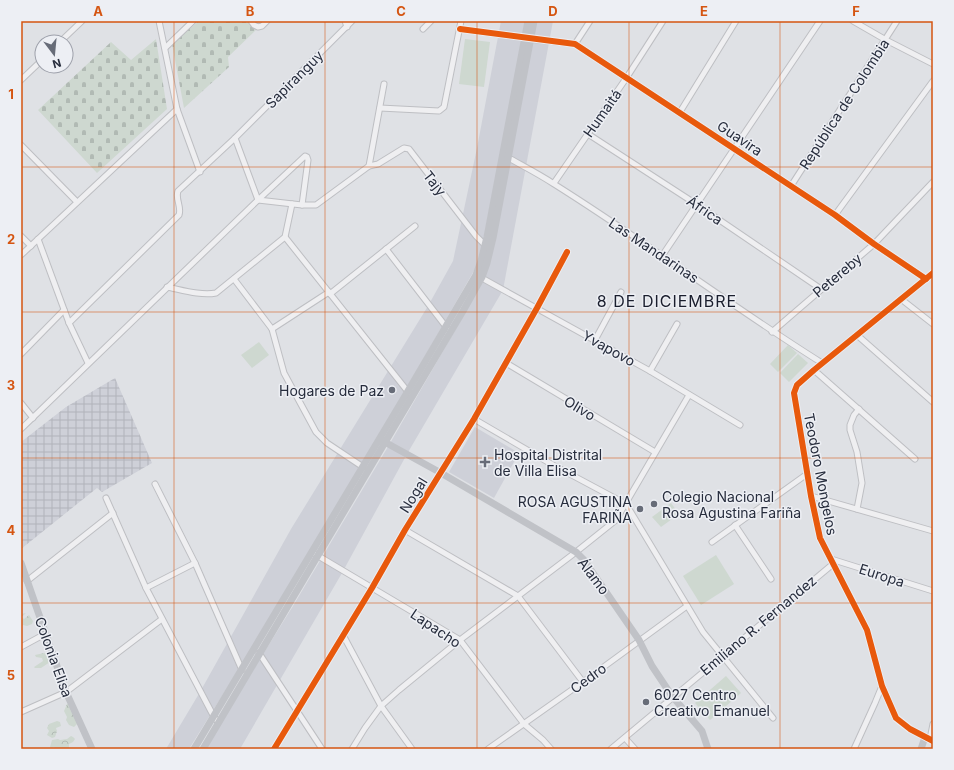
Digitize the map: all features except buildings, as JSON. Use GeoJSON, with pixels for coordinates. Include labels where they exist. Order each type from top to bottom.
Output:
{"type":"FeatureCollection","features":[{"type":"Feature","properties":{"kind":"street"},"geometry":{"type":"LineString","coordinates":[[68,34],[82,21]]}},
{"type":"Feature","properties":{"kind":"street"},"geometry":{"type":"LineString","coordinates":[[160,21],[177,109],[200,172]]}},
{"type":"Feature","properties":{"kind":"street"},"geometry":{"type":"LineString","coordinates":[[165,48],[193,21]]}},
{"type":"Feature","properties":{"kind":"street"},"geometry":{"type":"LineString","coordinates":[[251,21],[258,27],[262,26],[267,21]]}},
{"type":"Feature","properties":{"kind":"street"},"geometry":{"type":"LineString","coordinates":[[345,21],[346,27]]}},
{"type":"Feature","properties":{"kind":"street","name":"Sapiranguy"},"geometry":{"type":"LineString","coordinates":[[69,323],[179,216],[180,210],[177,193],[235,138],[352,21]]}},
{"type":"Feature","properties":{"kind":"street"},"geometry":{"type":"LineString","coordinates":[[423,29],[431,21]]}},
{"type":"Feature","properties":{"kind":"street"},"geometry":{"type":"LineString","coordinates":[[380,108],[442,110],[444,107],[461,21]]}},
{"type":"Feature","properties":{"kind":"street"},"geometry":{"type":"LineString","coordinates":[[528,21],[528,39]]}},
{"type":"Feature","properties":{"kind":"street"},"geometry":{"type":"LineString","coordinates":[[194,749],[216,720],[479,276],[488,247],[528,39],[534,21]]}},
{"type":"Feature","properties":{"kind":"street"},"geometry":{"type":"LineString","coordinates":[[575,44],[590,21]]}},
{"type":"Feature","properties":{"kind":"street","name":"Humaitá"},"geometry":{"type":"LineString","coordinates":[[554,183],[627,77],[663,21]]}},
{"type":"Feature","properties":{"kind":"street"},"geometry":{"type":"LineString","coordinates":[[680,112],[736,21]]}},
{"type":"Feature","properties":{"kind":"street"},"geometry":{"type":"LineString","coordinates":[[662,256],[820,21]]}},
{"type":"Feature","properties":{"kind":"street"},"geometry":{"type":"LineString","coordinates":[[854,21],[886,40],[933,64]]}},
{"type":"Feature","properties":{"kind":"street","name":"República de Colombia"},"geometry":{"type":"LineString","coordinates":[[791,186],[897,21]]}},
{"type":"Feature","properties":{"kind":"street"},"geometry":{"type":"LineString","coordinates":[[460,29],[528,39]]}},
{"type":"Feature","properties":{"kind":"street","name":"Guavira"},"geometry":{"type":"LineString","coordinates":[[528,39],[575,44],[835,215],[874,244],[926,279]]}},
{"type":"Feature","properties":{"kind":"street"},"geometry":{"type":"LineString","coordinates":[[21,80],[34,68]]}},
{"type":"Feature","properties":{"kind":"street"},"geometry":{"type":"LineString","coordinates":[[835,215],[933,81]]}},
{"type":"Feature","properties":{"kind":"street"},"geometry":{"type":"LineString","coordinates":[[258,200],[302,205],[316,205],[369,166],[384,84]]}},
{"type":"Feature","properties":{"kind":"street"},"geometry":{"type":"LineString","coordinates":[[21,255],[177,109]]}},
{"type":"Feature","properties":{"kind":"street","name":"África"},"geometry":{"type":"LineString","coordinates":[[588,134],[696,204],[821,289]]}},
{"type":"Feature","properties":{"kind":"street"},"geometry":{"type":"LineString","coordinates":[[235,138],[258,200]]}},
{"type":"Feature","properties":{"kind":"street"},"geometry":{"type":"LineString","coordinates":[[21,145],[77,202]]}},
{"type":"Feature","properties":{"kind":"street","name":"Tajy"},"geometry":{"type":"LineString","coordinates":[[369,166],[378,164],[404,148],[409,149],[476,236],[488,247]]}},
{"type":"Feature","properties":{"kind":"street"},"geometry":{"type":"LineString","coordinates":[[21,429],[305,156],[308,160],[302,205]]}},
{"type":"Feature","properties":{"kind":"street","name":"Las Mandarinas"},"geometry":{"type":"LineString","coordinates":[[506,156],[554,183],[772,332],[822,363]]}},
{"type":"Feature","properties":{"kind":"street","name":"Petereby"},"geometry":{"type":"LineString","coordinates":[[772,332],[874,244],[933,182]]}},
{"type":"Feature","properties":{"kind":"street"},"geometry":{"type":"LineString","coordinates":[[167,287],[211,294],[216,293],[285,237],[292,204]]}},
{"type":"Feature","properties":{"kind":"street"},"geometry":{"type":"LineString","coordinates":[[272,329],[330,293],[415,226]]}},
{"type":"Feature","properties":{"kind":"street"},"geometry":{"type":"LineString","coordinates":[[21,236],[31,246]]}},
{"type":"Feature","properties":{"kind":"street"},"geometry":{"type":"LineString","coordinates":[[285,237],[410,394]]}},
{"type":"Feature","properties":{"kind":"street"},"geometry":{"type":"LineString","coordinates":[[38,239],[69,323],[88,363]]}},
{"type":"Feature","properties":{"kind":"street"},"geometry":{"type":"LineString","coordinates":[[386,249],[448,329]]}},
{"type":"Feature","properties":{"kind":"street","name":"Nogal"},"geometry":{"type":"LineString","coordinates":[[274,749],[372,588],[405,530],[474,419],[567,252]]}},
{"type":"Feature","properties":{"kind":"street","name":"Teodoro Mongelos"},"geometry":{"type":"LineString","coordinates":[[929,739],[910,729],[896,718],[882,686],[867,630],[820,538],[807,474],[794,393],[797,385],[822,363],[933,273]]}},
{"type":"Feature","properties":{"kind":"street","name":"Yvapovo"},"geometry":{"type":"LineString","coordinates":[[479,276],[650,371],[740,425]]}},
{"type":"Feature","properties":{"kind":"street"},"geometry":{"type":"LineString","coordinates":[[234,279],[272,329],[284,373],[316,432],[327,443],[363,467]]}},
{"type":"Feature","properties":{"kind":"street"},"geometry":{"type":"LineString","coordinates":[[595,340],[621,292]]}},
{"type":"Feature","properties":{"kind":"street"},"geometry":{"type":"LineString","coordinates":[[901,299],[933,324]]}},
{"type":"Feature","properties":{"kind":"street"},"geometry":{"type":"LineString","coordinates":[[21,354],[64,310]]}},
{"type":"Feature","properties":{"kind":"street"},"geometry":{"type":"LineString","coordinates":[[650,371],[677,324]]}},
{"type":"Feature","properties":{"kind":"street"},"geometry":{"type":"LineString","coordinates":[[857,335],[933,402]]}},
{"type":"Feature","properties":{"kind":"street","name":"Olivo"},"geometry":{"type":"LineString","coordinates":[[506,363],[655,452]]}},
{"type":"Feature","properties":{"kind":"street"},"geometry":{"type":"LineString","coordinates":[[814,370],[915,460]]}},
{"type":"Feature","properties":{"kind":"street"},"geometry":{"type":"LineString","coordinates":[[352,749],[381,706],[460,640],[616,520],[689,394]]}},
{"type":"Feature","properties":{"kind":"street"},"geometry":{"type":"LineString","coordinates":[[21,403],[33,418]]}},
{"type":"Feature","properties":{"kind":"street"},"geometry":{"type":"LineString","coordinates":[[857,509],[862,483],[857,452],[850,430],[850,425],[859,409]]}},
{"type":"Feature","properties":{"kind":"street"},"geometry":{"type":"LineString","coordinates":[[474,419],[626,504],[703,632],[772,718]]}},
{"type":"Feature","properties":{"kind":"street"},"geometry":{"type":"LineString","coordinates":[[203,749],[242,670],[249,665],[259,653],[363,467],[382,441]]}},
{"type":"Feature","properties":{"kind":"street","name":"Álamo"},"geometry":{"type":"LineString","coordinates":[[382,441],[441,473],[576,552],[584,560],[640,640],[652,666],[672,696],[702,731],[708,749]]}},
{"type":"Feature","properties":{"kind":"street"},"geometry":{"type":"LineString","coordinates":[[712,542],[807,474]]}},
{"type":"Feature","properties":{"kind":"street"},"geometry":{"type":"LineString","coordinates":[[155,484],[195,563],[242,670]]}},
{"type":"Feature","properties":{"kind":"street"},"geometry":{"type":"LineString","coordinates":[[811,496],[933,531]]}},
{"type":"Feature","properties":{"kind":"street"},"geometry":{"type":"LineString","coordinates":[[106,498],[146,588],[216,720]]}},
{"type":"Feature","properties":{"kind":"street"},"geometry":{"type":"LineString","coordinates":[[27,581],[113,513]]}},
{"type":"Feature","properties":{"kind":"street"},"geometry":{"type":"LineString","coordinates":[[735,525],[771,579]]}},
{"type":"Feature","properties":{"kind":"street"},"geometry":{"type":"LineString","coordinates":[[405,530],[518,596],[583,682]]}},
{"type":"Feature","properties":{"kind":"street","name":"Lapacho"},"geometry":{"type":"LineString","coordinates":[[315,554],[460,640],[524,724],[551,749]]}},
{"type":"Feature","properties":{"kind":"street","name":"Europa"},"geometry":{"type":"LineString","coordinates":[[832,561],[933,591]]}},
{"type":"Feature","properties":{"kind":"street","name":"Emiliano R. Fernandez"},"geometry":{"type":"LineString","coordinates":[[611,749],[832,561]]}},
{"type":"Feature","properties":{"kind":"street","name":"Colonia Elisa"},"geometry":{"type":"LineString","coordinates":[[21,563],[66,692],[92,749]]}},
{"type":"Feature","properties":{"kind":"street"},"geometry":{"type":"LineString","coordinates":[[146,588],[195,563]]}},
{"type":"Feature","properties":{"kind":"street","name":"Cedro"},"geometry":{"type":"LineString","coordinates":[[488,749],[687,606]]}},
{"type":"Feature","properties":{"kind":"street"},"geometry":{"type":"LineString","coordinates":[[21,712],[66,692],[162,619]]}},
{"type":"Feature","properties":{"kind":"street"},"geometry":{"type":"LineString","coordinates":[[21,647],[45,634]]}},
{"type":"Feature","properties":{"kind":"street"},"geometry":{"type":"LineString","coordinates":[[343,635],[381,706],[412,749]]}},
{"type":"Feature","properties":{"kind":"street"},"geometry":{"type":"LineString","coordinates":[[259,653],[322,749]]}},
{"type":"Feature","properties":{"kind":"street"},"geometry":{"type":"LineString","coordinates":[[854,749],[882,686]]}},
{"type":"Feature","properties":{"kind":"street"},"geometry":{"type":"LineString","coordinates":[[921,749],[929,739],[933,724]]}},
{"type":"Feature","properties":{"kind":"street"},"geometry":{"type":"LineString","coordinates":[[625,738],[635,749]]}},
{"type":"Feature","properties":{"kind":"shaded area"},"geometry":{"type":"Polygon","coordinates":[[[501,21],[526,21],[479,262],[367,457],[266,625],[189,749],[166,749],[200,692],[291,529],[428,306],[453,261],[477,148],[501,21]]]}},
{"type":"Feature","properties":{"kind":"shaded area"},"geometry":{"type":"Polygon","coordinates":[[[536,21],[553,21],[503,290],[407,454],[342,573],[240,749],[204,749],[293,606],[389,445],[484,280],[536,21]]]}},
{"type":"Feature","properties":{"kind":"shaded area"},"geometry":{"type":"Polygon","coordinates":[[[115,378],[152,463],[102,492],[97,488],[21,549],[21,442],[66,407],[115,378]]]}},
{"type":"Feature","properties":{"kind":"shaded area","name":"Hospital Distrital de Villa Elisa"},"geometry":{"type":"Polygon","coordinates":[[[475,427],[519,453],[494,498],[449,472],[475,427]]]}},
{"type":"Feature","properties":{"kind":"green space"},"geometry":{"type":"Polygon","coordinates":[[[199,21],[248,21],[256,30],[228,57],[229,67],[184,108],[172,44],[199,21]]]}},
{"type":"Feature","properties":{"kind":"green space"},"geometry":{"type":"Polygon","coordinates":[[[156,39],[167,109],[97,173],[38,110],[111,42],[131,60],[156,39]]]}},
{"type":"Feature","properties":{"kind":"green space"},"geometry":{"type":"Polygon","coordinates":[[[465,39],[490,42],[484,87],[459,84],[465,39]]]}},
{"type":"Feature","properties":{"kind":"green space"},"geometry":{"type":"Polygon","coordinates":[[[259,342],[269,355],[252,368],[241,355],[259,342]]]}},
{"type":"Feature","properties":{"kind":"green space"},"geometry":{"type":"Polygon","coordinates":[[[788,345],[797,353],[778,372],[770,364],[788,345]]]}},
{"type":"Feature","properties":{"kind":"green space"},"geometry":{"type":"Polygon","coordinates":[[[798,354],[808,363],[789,382],[780,373],[798,354]]]}},
{"type":"Feature","properties":{"kind":"green space"},"geometry":{"type":"Polygon","coordinates":[[[671,503],[679,514],[661,527],[652,517],[671,503]]]}},
{"type":"Feature","properties":{"kind":"green space"},"geometry":{"type":"Polygon","coordinates":[[[716,555],[734,584],[701,605],[683,576],[716,555]]]}},
{"type":"Feature","properties":{"kind":"green space"},"geometry":{"type":"Polygon","coordinates":[[[29,615],[33,621],[32,624],[27,626],[23,625],[21,627],[21,617],[24,619],[29,615]]]}},
{"type":"Feature","properties":{"kind":"green space"},"geometry":{"type":"Polygon","coordinates":[[[44,653],[50,655],[50,662],[41,668],[35,668],[34,667],[43,661],[42,658],[36,657],[35,655],[44,653]]]}},
{"type":"Feature","properties":{"kind":"green space"},"geometry":{"type":"Polygon","coordinates":[[[726,676],[741,693],[710,720],[695,703],[726,676]]]}},
{"type":"Feature","properties":{"kind":"green space"},"geometry":{"type":"Polygon","coordinates":[[[67,704],[78,723],[74,727],[69,725],[66,720],[67,717],[64,711],[67,704]]]}},
{"type":"Feature","properties":{"kind":"green space"},"geometry":{"type":"Polygon","coordinates":[[[57,721],[60,722],[61,726],[56,728],[57,731],[55,737],[52,738],[47,735],[49,731],[47,728],[49,724],[57,721]]]}},
{"type":"Feature","properties":{"kind":"green space"},"geometry":{"type":"Polygon","coordinates":[[[71,736],[75,739],[69,744],[69,749],[56,749],[54,747],[50,747],[52,740],[67,739],[71,736]]]}},
{"type":"Feature","properties":{"kind":"cycle path"},"geometry":{"type":"LineString","coordinates":[[460,29],[575,44],[835,215],[874,244],[926,279]]}},
{"type":"Feature","properties":{"kind":"cycle path"},"geometry":{"type":"LineString","coordinates":[[274,749],[372,588],[405,530],[474,419],[567,252]]}},
{"type":"Feature","properties":{"kind":"cycle path"},"geometry":{"type":"LineString","coordinates":[[933,273],[814,370],[797,385],[794,393],[811,496],[820,538],[867,630],[882,686],[896,718],[910,729],[933,741]]}},
{"type":"Feature","properties":{"kind":"place","name":"Hogares de Paz"},"geometry":{"type":"Point","coordinates":[392,390]}},
{"type":"Feature","properties":{"kind":"place","name":"Hospital Distrital de Villa Elisa"},"geometry":{"type":"Point","coordinates":[485,462]}},
{"type":"Feature","properties":{"kind":"place","name":"Colegio Nacional Rosa Agustina Fariña"},"geometry":{"type":"Point","coordinates":[654,504]}},
{"type":"Feature","properties":{"kind":"place","name":"ROSA AGUSTINA FARIÑA"},"geometry":{"type":"Point","coordinates":[640,509]}},
{"type":"Feature","properties":{"kind":"place","name":"6027 Centro Creativo Emanuel"},"geometry":{"type":"Point","coordinates":[646,702]}},
{"type":"Feature","properties":{"kind":"district","name":"8 DE DICIEMBRE"},"geometry":{"type":"Point","coordinates":[667,301]}}]}
